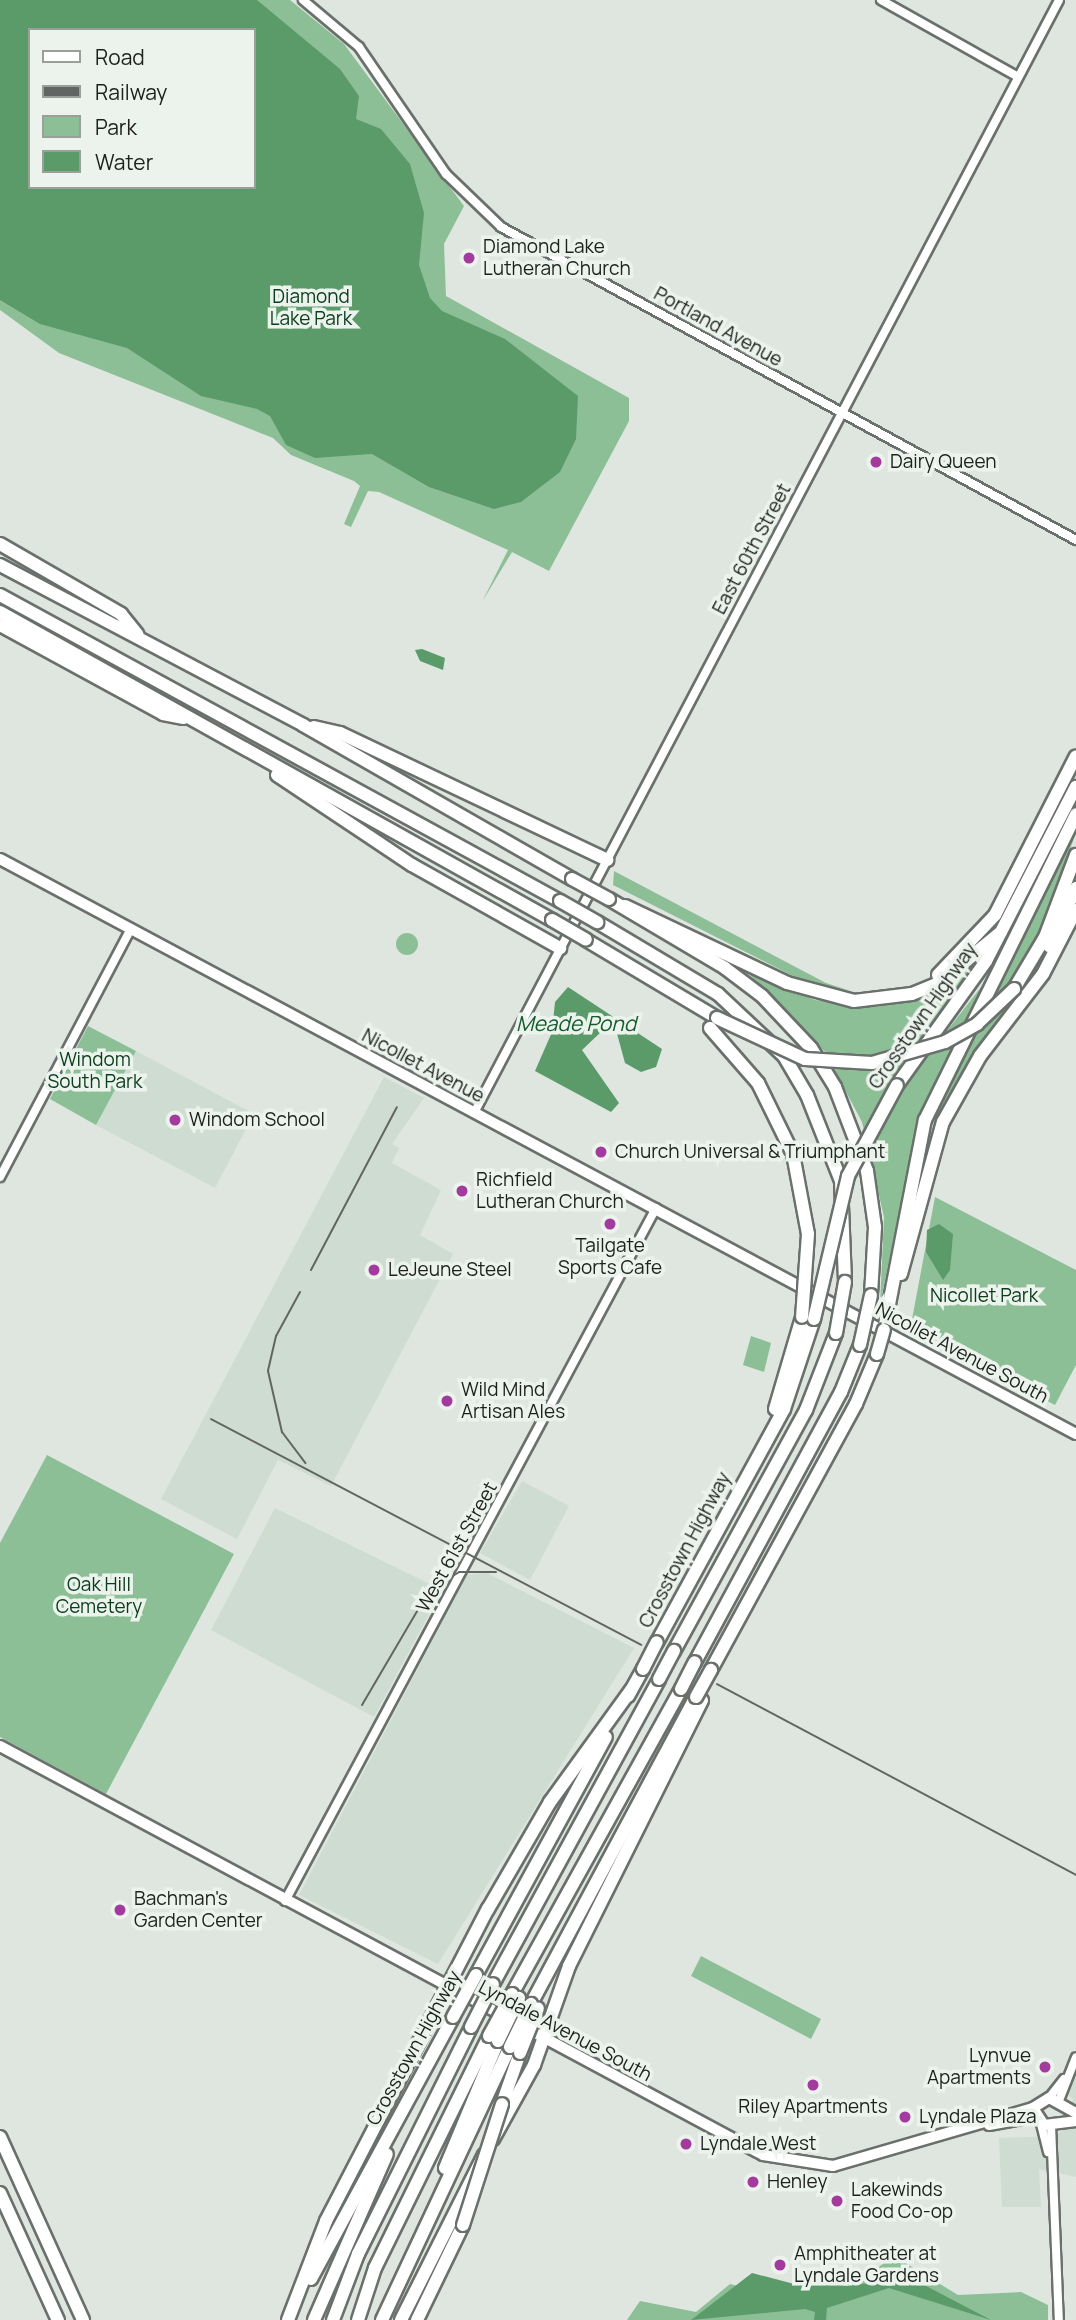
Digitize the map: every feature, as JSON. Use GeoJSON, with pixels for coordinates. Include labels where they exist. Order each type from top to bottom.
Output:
{"type":"FeatureCollection","features":[{"type":"Feature","properties":{"kind":"highway"},"geometry":{"type":"LineString","coordinates":[[0,544],[121,614],[142,640]]}},
{"type":"Feature","properties":{"kind":"highway"},"geometry":{"type":"LineString","coordinates":[[0,565],[303,725],[622,905],[734,975],[811,1048],[835,1087],[867,1171],[875,1227],[871,1295],[860,1345],[841,1392],[524,1977],[525,2001],[504,2044],[375,2268],[358,2320]]}},
{"type":"Feature","properties":{"kind":"highway"},"geometry":{"type":"LineString","coordinates":[[0,595],[560,901],[718,994],[784,1056],[807,1095],[841,1181],[845,1282],[836,1333],[806,1410],[471,2027],[358,2254],[333,2320]]}},
{"type":"Feature","properties":{"kind":"highway"},"geometry":{"type":"LineString","coordinates":[[0,612],[552,920],[672,994],[713,1023],[804,1059],[872,1063],[945,1042],[977,1024],[1014,989],[1050,944],[1076,888]]}},
{"type":"Feature","properties":{"kind":"highway"},"geometry":{"type":"LineString","coordinates":[[0,625],[163,714],[192,719]]}},
{"type":"Feature","properties":{"kind":"highway"},"geometry":{"type":"LineString","coordinates":[[303,725],[340,733],[607,860]]}},
{"type":"Feature","properties":{"kind":"highway"},"geometry":{"type":"LineString","coordinates":[[888,999],[944,971],[980,937],[1076,756]]}},
{"type":"Feature","properties":{"kind":"highway"},"geometry":{"type":"LineString","coordinates":[[261,757],[269,769],[412,865],[560,948]]}},
{"type":"Feature","properties":{"kind":"highway","name":"Crosstown Highway"},"geometry":{"type":"LineString","coordinates":[[289,2320],[643,1669],[794,1384],[808,1318],[848,1176],[897,1084],[1001,932],[1076,787]]}},
{"type":"Feature","properties":{"kind":"highway","name":"Crosstown Highway"},"geometry":{"type":"LineString","coordinates":[[699,1698],[877,1354],[890,1308],[925,1120],[1076,814]]}},
{"type":"Feature","properties":{"kind":"highway"},"geometry":{"type":"LineString","coordinates":[[1014,989],[1045,937],[1076,855]]}},
{"type":"Feature","properties":{"kind":"highway"},"geometry":{"type":"LineString","coordinates":[[622,905],[639,908],[821,995],[888,999],[939,983],[1001,932]]}},
{"type":"Feature","properties":{"kind":"highway"},"geometry":{"type":"LineString","coordinates":[[890,1308],[943,1122],[980,1056],[1043,974],[1076,910]]}},
{"type":"Feature","properties":{"kind":"highway"},"geometry":{"type":"LineString","coordinates":[[713,1023],[758,1083],[793,1154],[808,1234],[808,1318]]}},
{"type":"Feature","properties":{"kind":"highway"},"geometry":{"type":"LineString","coordinates":[[289,2320],[326,2221],[550,1802],[631,1690]]}},
{"type":"Feature","properties":{"kind":"highway"},"geometry":{"type":"LineString","coordinates":[[382,2320],[525,2001],[564,1941],[699,1698]]}},
{"type":"Feature","properties":{"kind":"highway"},"geometry":{"type":"LineString","coordinates":[[401,2320],[458,2196],[520,2096],[569,1966],[699,1698]]}},
{"type":"Feature","properties":{"kind":"highway"},"geometry":{"type":"LineString","coordinates":[[417,2320],[463,2225],[502,2105],[504,2044]]}},
{"type":"Feature","properties":{"kind":"highway"},"geometry":{"type":"LineString","coordinates":[[314,2320],[395,2123]]}},
{"type":"Feature","properties":{"kind":"highway"},"geometry":{"type":"LineString","coordinates":[[0,2137],[82,2320]]}},
{"type":"Feature","properties":{"kind":"highway"},"geometry":{"type":"LineString","coordinates":[[0,2193],[58,2320]]}},
{"type":"Feature","properties":{"kind":"main road","name":"Nicollet Avenue"},"geometry":{"type":"LineString","coordinates":[[0,859],[831,1303]]}},
{"type":"Feature","properties":{"kind":"main road","name":"Nicollet Avenue South"},"geometry":{"type":"LineString","coordinates":[[831,1303],[1076,1434]]}},
{"type":"Feature","properties":{"kind":"main road","name":"Lyndale Avenue South"},"geometry":{"type":"LineString","coordinates":[[0,1746],[749,2149],[797,2164],[852,2162],[989,2125],[1044,2119],[1076,2121]]}},
{"type":"Feature","properties":{"kind":"main road","name":"Lyndale Avenue South"},"geometry":{"type":"LineString","coordinates":[[1044,2119],[1056,2102]]}},
{"type":"Feature","properties":{"kind":"main road"},"geometry":{"type":"LineString","coordinates":[[1044,2119],[1056,2102],[1076,2113]]}},
{"type":"Feature","properties":{"kind":"street","name":"Portland Avenue"},"geometry":{"type":"LineString","coordinates":[[303,0],[359,47],[446,174],[487,217],[1076,540]]}},
{"type":"Feature","properties":{"kind":"street"},"geometry":{"type":"LineString","coordinates":[[881,0],[1018,77]]}},
{"type":"Feature","properties":{"kind":"street","name":"East 60th Street"},"geometry":{"type":"LineString","coordinates":[[474,1113],[1059,0]]}},
{"type":"Feature","properties":{"kind":"street"},"geometry":{"type":"LineString","coordinates":[[0,1177],[130,930]]}},
{"type":"Feature","properties":{"kind":"street","name":"West 61st Street"},"geometry":{"type":"LineString","coordinates":[[285,1901],[656,1208]]}},
{"type":"Feature","properties":{"kind":"street"},"geometry":{"type":"LineString","coordinates":[[1056,2102],[1076,2057]]}},
{"type":"Feature","properties":{"kind":"street"},"geometry":{"type":"LineString","coordinates":[[1044,2119],[1050,2165],[1059,2320]]}},
{"type":"Feature","properties":{"kind":"shaded area","name":"Windom School"},"geometry":{"type":"Polygon","coordinates":[[[136,1051],[254,1114],[215,1188],[96,1125],[136,1051]]]}},
{"type":"Feature","properties":{"kind":"shaded area"},"geometry":{"type":"Polygon","coordinates":[[[384,1077],[424,1098],[392,1144],[399,1148],[392,1163],[441,1190],[420,1235],[453,1254],[331,1486],[278,1460],[237,1539],[161,1499],[384,1077]]]}},
{"type":"Feature","properties":{"kind":"shaded area"},"geometry":{"type":"Polygon","coordinates":[[[522,1481],[569,1506],[530,1580],[480,1553],[522,1481]]]}},
{"type":"Feature","properties":{"kind":"shaded area"},"geometry":{"type":"Polygon","coordinates":[[[275,1508],[442,1590],[374,1717],[211,1630],[275,1508]]]}},
{"type":"Feature","properties":{"kind":"shaded area"},"geometry":{"type":"Polygon","coordinates":[[[487,1573],[634,1648],[438,1964],[299,1895],[467,1575],[487,1573]]]}},
{"type":"Feature","properties":{"kind":"shaded area"},"geometry":{"type":"Polygon","coordinates":[[[1076,2074],[1076,2177],[1039,2169],[1041,2207],[1002,2207],[999,2138],[1055,2136],[1066,2127],[1073,2099],[1066,2093],[1076,2074]]]}},
{"type":"Feature","properties":{"kind":"green space","name":"Diamond Lake Park"},"geometry":{"type":"Polygon","coordinates":[[[0,0],[290,0],[344,44],[464,206],[444,244],[446,296],[629,398],[629,421],[549,571],[512,552],[482,602],[508,550],[379,492],[368,491],[351,527],[344,524],[360,486],[354,481],[291,455],[273,438],[59,353],[0,310],[0,0]]]}},
{"type":"Feature","properties":{"kind":"green space"},"geometry":{"type":"Polygon","coordinates":[[[1076,833],[1034,947],[1048,956],[931,1144],[918,1178],[940,1105],[1076,833]]]}},
{"type":"Feature","properties":{"kind":"green space"},"geometry":{"type":"Polygon","coordinates":[[[614,871],[826,983],[851,991],[799,979],[613,885],[614,871]]]}},
{"type":"Feature","properties":{"kind":"green space"},"geometry":{"type":"Polygon","coordinates":[[[1076,896],[1066,926],[1050,952],[1076,896]]]}},
{"type":"Feature","properties":{"kind":"green space"},"geometry":{"type":"Polygon","coordinates":[[[407,933],[415,936],[418,944],[415,952],[407,955],[399,952],[396,944],[399,936],[407,933]]]}},
{"type":"Feature","properties":{"kind":"green space"},"geometry":{"type":"Polygon","coordinates":[[[972,969],[893,1080],[903,1087],[985,982],[915,1137],[880,1304],[884,1217],[862,1122],[825,1052],[747,972],[815,1000],[876,1007],[923,997],[972,969]]]}},
{"type":"Feature","properties":{"kind":"green space","name":"Windom South Park"},"geometry":{"type":"Polygon","coordinates":[[[88,1026],[136,1051],[96,1125],[50,1099],[88,1026]]]}},
{"type":"Feature","properties":{"kind":"green space","name":"Nicollet Park"},"geometry":{"type":"Polygon","coordinates":[[[935,1197],[1076,1270],[1076,1365],[1055,1405],[910,1330],[935,1197]]]}},
{"type":"Feature","properties":{"kind":"green space"},"geometry":{"type":"Polygon","coordinates":[[[751,1336],[771,1343],[764,1372],[743,1365],[751,1336]]]}},
{"type":"Feature","properties":{"kind":"green space","name":"Oak Hill Cemetery"},"geometry":{"type":"Polygon","coordinates":[[[47,1455],[234,1554],[106,1794],[0,1737],[0,1543],[47,1455]]]}},
{"type":"Feature","properties":{"kind":"green space"},"geometry":{"type":"Polygon","coordinates":[[[701,1956],[821,2019],[811,2039],[691,1976],[701,1956]]]}},
{"type":"Feature","properties":{"kind":"green space"},"geometry":{"type":"Polygon","coordinates":[[[894,2256],[958,2295],[1021,2292],[1048,2305],[1048,2320],[627,2320],[640,2301],[696,2312],[730,2284],[823,2307],[894,2256]]]}},
{"type":"Feature","properties":{"kind":"water","name":"Diamond Lake Park"},"geometry":{"type":"Polygon","coordinates":[[[0,0],[257,0],[340,69],[359,96],[356,119],[381,129],[410,164],[424,213],[419,265],[430,298],[442,311],[505,339],[578,396],[576,439],[560,472],[521,502],[494,509],[429,487],[372,454],[315,458],[286,445],[270,416],[257,409],[201,396],[127,348],[40,324],[0,300],[0,0]]]}},
{"type":"Feature","properties":{"kind":"water"},"geometry":{"type":"Polygon","coordinates":[[[422,649],[445,658],[443,670],[420,661],[415,650],[422,649]]]}},
{"type":"Feature","properties":{"kind":"water","name":"Meade Pond"},"geometry":{"type":"Polygon","coordinates":[[[568,987],[662,1049],[656,1067],[641,1072],[625,1063],[616,1030],[602,1031],[582,1050],[619,1103],[611,1112],[535,1071],[552,1032],[555,1002],[568,987]]]}},
{"type":"Feature","properties":{"kind":"water"},"geometry":{"type":"Polygon","coordinates":[[[939,1224],[953,1234],[950,1270],[943,1280],[926,1252],[927,1230],[939,1224]]]}},
{"type":"Feature","properties":{"kind":"water"},"geometry":{"type":"Polygon","coordinates":[[[752,2273],[798,2285],[899,2283],[909,2277],[991,2320],[889,2288],[827,2308],[826,2320],[814,2320],[815,2312],[805,2309],[691,2320],[752,2273]]]}},
{"type":"Feature","properties":{"kind":"railway"},"geometry":{"type":"LineString","coordinates":[[311,1270],[397,1107]]}},
{"type":"Feature","properties":{"kind":"railway"},"geometry":{"type":"LineString","coordinates":[[300,1292],[276,1336],[268,1371],[282,1432],[305,1463]]}},
{"type":"Feature","properties":{"kind":"railway"},"geometry":{"type":"LineString","coordinates":[[211,1419],[641,1645]]}},
{"type":"Feature","properties":{"kind":"railway"},"geometry":{"type":"LineString","coordinates":[[362,1705],[430,1589],[459,1572],[496,1572]]}},
{"type":"Feature","properties":{"kind":"railway"},"geometry":{"type":"LineString","coordinates":[[717,1684],[1076,1875]]}},
{"type":"Feature","properties":{"kind":"place","name":"Diamond Lake Lutheran Church"},"geometry":{"type":"Point","coordinates":[469,258]}},
{"type":"Feature","properties":{"kind":"place","name":"Dairy Queen"},"geometry":{"type":"Point","coordinates":[876,462]}},
{"type":"Feature","properties":{"kind":"place","name":"Windom School"},"geometry":{"type":"Point","coordinates":[175,1120]}},
{"type":"Feature","properties":{"kind":"place","name":"Church Universal & Triumphant"},"geometry":{"type":"Point","coordinates":[601,1152]}},
{"type":"Feature","properties":{"kind":"place","name":"Richfield Lutheran Church"},"geometry":{"type":"Point","coordinates":[462,1191]}},
{"type":"Feature","properties":{"kind":"place","name":"Tailgate Sports Cafe"},"geometry":{"type":"Point","coordinates":[610,1224]}},
{"type":"Feature","properties":{"kind":"place","name":"LeJeune Steel"},"geometry":{"type":"Point","coordinates":[374,1270]}},
{"type":"Feature","properties":{"kind":"place","name":"Wild Mind Artisan Ales"},"geometry":{"type":"Point","coordinates":[447,1401]}},
{"type":"Feature","properties":{"kind":"place","name":"Bachman's Garden Center"},"geometry":{"type":"Point","coordinates":[120,1910]}},
{"type":"Feature","properties":{"kind":"place","name":"Lynvue Apartments"},"geometry":{"type":"Point","coordinates":[1045,2067]}},
{"type":"Feature","properties":{"kind":"place","name":"Riley Apartments"},"geometry":{"type":"Point","coordinates":[813,2085]}},
{"type":"Feature","properties":{"kind":"place","name":"Lyndale Plaza"},"geometry":{"type":"Point","coordinates":[905,2117]}},
{"type":"Feature","properties":{"kind":"place","name":"Lyndale West"},"geometry":{"type":"Point","coordinates":[686,2144]}},
{"type":"Feature","properties":{"kind":"place","name":"Henley"},"geometry":{"type":"Point","coordinates":[753,2182]}},
{"type":"Feature","properties":{"kind":"place","name":"Lakewinds Food Co-op"},"geometry":{"type":"Point","coordinates":[837,2201]}},
{"type":"Feature","properties":{"kind":"place","name":"Amphitheater at Lyndale Gardens"},"geometry":{"type":"Point","coordinates":[780,2265]}}]}
